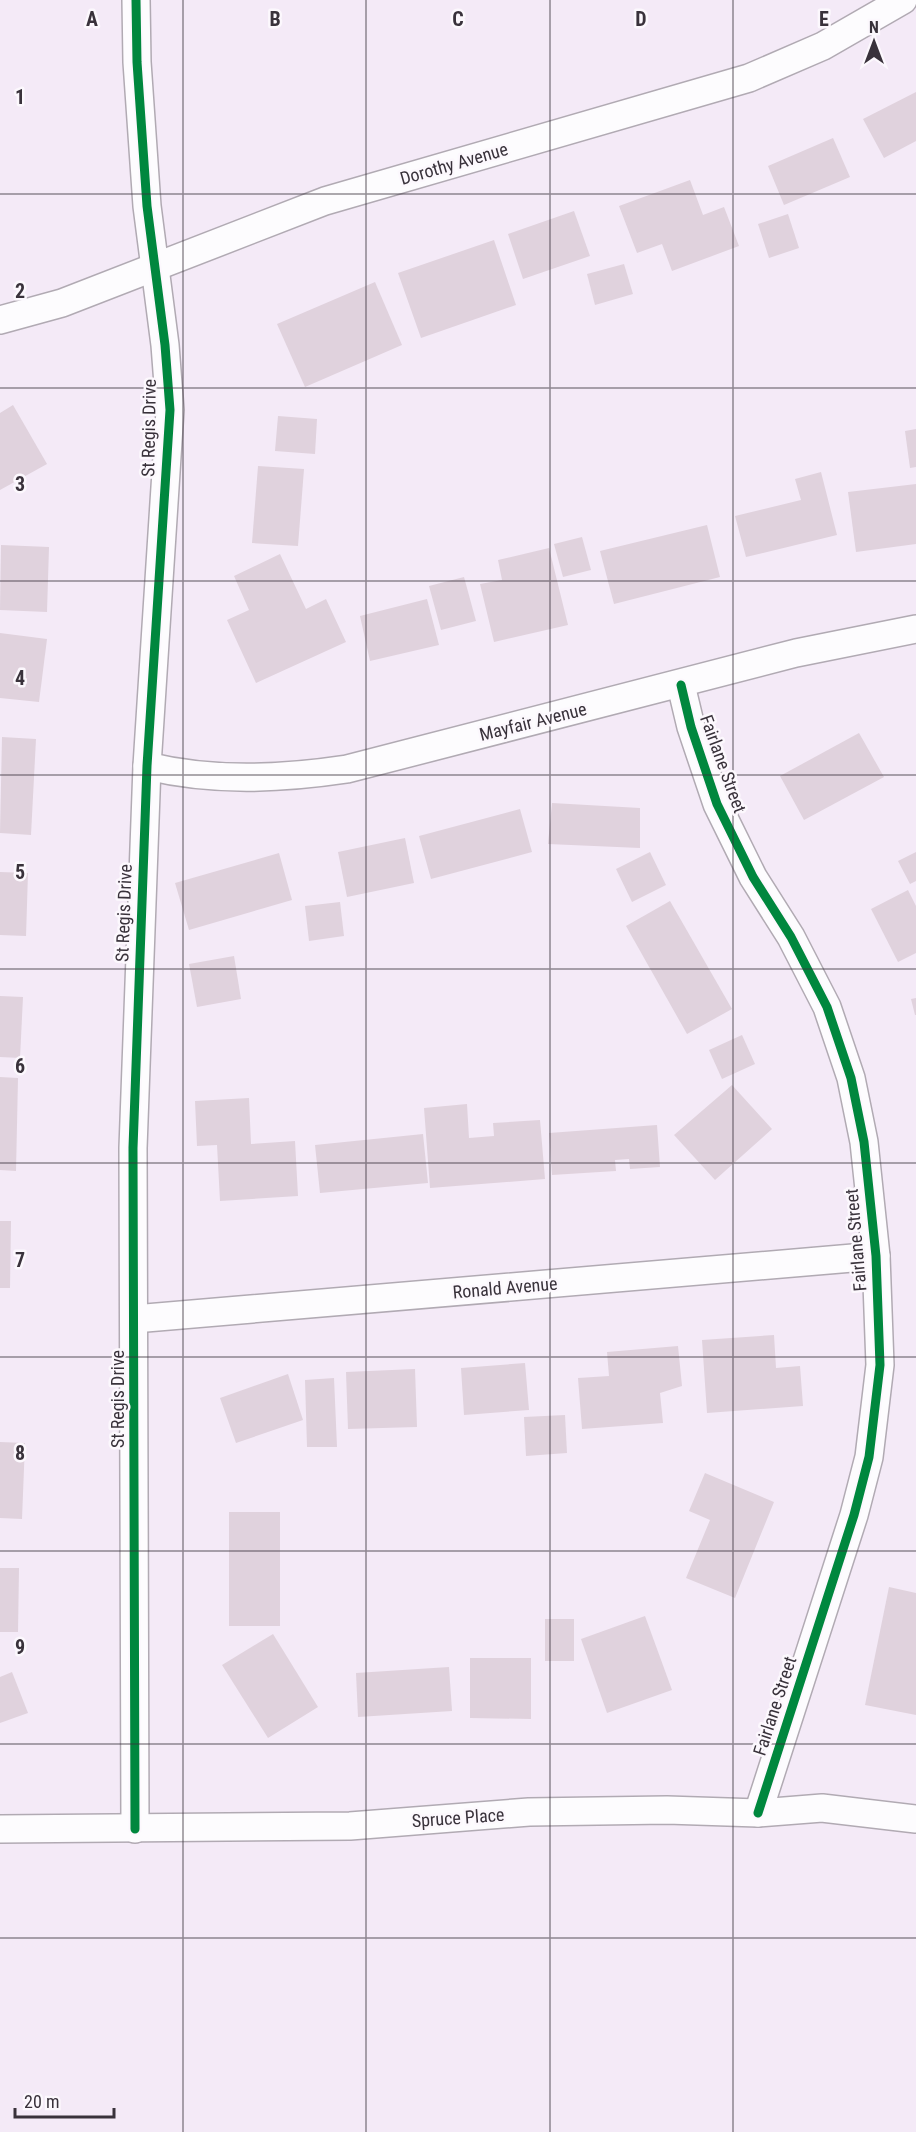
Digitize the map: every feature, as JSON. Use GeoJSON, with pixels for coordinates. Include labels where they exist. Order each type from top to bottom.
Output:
{"type":"FeatureCollection","features":[{"type":"Feature","properties":{"kind":"street","name":"St Regis Drive"},"geometry":{"type":"LineString","coordinates":[[135,1829],[133,1148],[147,766],[170,410],[139,86],[136,0]]}},
{"type":"Feature","properties":{"kind":"street","name":"Dorothy Avenue"},"geometry":{"type":"LineString","coordinates":[[0,320],[62,303],[326,201],[749,78],[823,46],[903,0]]}},
{"type":"Feature","properties":{"kind":"street","name":"Mayfair Avenue"},"geometry":{"type":"LineString","coordinates":[[147,766],[222,778],[288,778],[347,769],[681,685],[796,653],[916,629]]}},
{"type":"Feature","properties":{"kind":"street","name":"Fairlane Street"},"geometry":{"type":"LineString","coordinates":[[681,685],[691,727],[717,804],[753,877],[791,937],[827,1007],[851,1077],[864,1142],[876,1256],[880,1365],[869,1457],[851,1526],[758,1813]]}},
{"type":"Feature","properties":{"kind":"street","name":"Ronald Avenue"},"geometry":{"type":"LineString","coordinates":[[134,1319],[876,1256]]}},
{"type":"Feature","properties":{"kind":"street","name":"Spruce Place"},"geometry":{"type":"LineString","coordinates":[[0,1829],[350,1826],[529,1812],[667,1810],[758,1813],[822,1808],[916,1819]]}},
{"type":"Feature","properties":{"kind":"building"},"geometry":{"type":"Polygon","coordinates":[[[916,92],[916,141],[884,158],[863,119],[916,92]]]}},
{"type":"Feature","properties":{"kind":"building"},"geometry":{"type":"Polygon","coordinates":[[[833,138],[850,177],[784,205],[768,166],[833,138]]]}},
{"type":"Feature","properties":{"kind":"building"},"geometry":{"type":"Polygon","coordinates":[[[690,180],[703,215],[724,207],[739,246],[672,271],[662,244],[637,253],[619,206],[690,180]]]}},
{"type":"Feature","properties":{"kind":"building"},"geometry":{"type":"Polygon","coordinates":[[[574,211],[590,256],[523,279],[508,234],[574,211]]]}},
{"type":"Feature","properties":{"kind":"building"},"geometry":{"type":"Polygon","coordinates":[[[788,214],[799,248],[769,258],[758,224],[788,214]]]}},
{"type":"Feature","properties":{"kind":"building"},"geometry":{"type":"Polygon","coordinates":[[[494,240],[516,305],[421,338],[398,273],[494,240]]]}},
{"type":"Feature","properties":{"kind":"building"},"geometry":{"type":"Polygon","coordinates":[[[624,264],[633,294],[595,305],[587,274],[624,264]]]}},
{"type":"Feature","properties":{"kind":"building"},"geometry":{"type":"Polygon","coordinates":[[[375,282],[402,345],[305,387],[277,324],[375,282]]]}},
{"type":"Feature","properties":{"kind":"building"},"geometry":{"type":"Polygon","coordinates":[[[13,405],[47,464],[0,490],[0,413],[13,405]]]}},
{"type":"Feature","properties":{"kind":"building"},"geometry":{"type":"Polygon","coordinates":[[[278,416],[317,419],[315,454],[275,451],[278,416]]]}},
{"type":"Feature","properties":{"kind":"building"},"geometry":{"type":"Polygon","coordinates":[[[916,429],[916,467],[910,468],[905,431],[916,429]]]}},
{"type":"Feature","properties":{"kind":"building"},"geometry":{"type":"Polygon","coordinates":[[[258,466],[304,469],[298,546],[252,543],[258,466]]]}},
{"type":"Feature","properties":{"kind":"building"},"geometry":{"type":"Polygon","coordinates":[[[821,472],[837,535],[746,557],[735,516],[801,500],[795,479],[821,472]]]}},
{"type":"Feature","properties":{"kind":"building"},"geometry":{"type":"Polygon","coordinates":[[[916,484],[916,544],[856,552],[848,492],[916,484]]]}},
{"type":"Feature","properties":{"kind":"building"},"geometry":{"type":"Polygon","coordinates":[[[707,525],[720,577],[614,604],[600,551],[707,525]]]}},
{"type":"Feature","properties":{"kind":"building"},"geometry":{"type":"Polygon","coordinates":[[[582,537],[591,570],[563,577],[554,544],[582,537]]]}},
{"type":"Feature","properties":{"kind":"building"},"geometry":{"type":"Polygon","coordinates":[[[1,545],[49,547],[47,612],[0,610],[1,545]]]}},
{"type":"Feature","properties":{"kind":"building"},"geometry":{"type":"Polygon","coordinates":[[[549,548],[568,625],[494,642],[480,584],[502,580],[498,560],[549,548]]]}},
{"type":"Feature","properties":{"kind":"building"},"geometry":{"type":"Polygon","coordinates":[[[280,554],[306,609],[326,599],[346,642],[256,683],[227,620],[249,610],[234,576],[280,554]]]}},
{"type":"Feature","properties":{"kind":"building"},"geometry":{"type":"Polygon","coordinates":[[[464,577],[476,621],[441,630],[429,586],[464,577]]]}},
{"type":"Feature","properties":{"kind":"building"},"geometry":{"type":"Polygon","coordinates":[[[427,599],[439,645],[370,661],[360,616],[427,599]]]}},
{"type":"Feature","properties":{"kind":"building"},"geometry":{"type":"Polygon","coordinates":[[[0,633],[47,639],[39,702],[0,698],[0,633]]]}},
{"type":"Feature","properties":{"kind":"building"},"geometry":{"type":"Polygon","coordinates":[[[859,733],[884,777],[804,820],[780,776],[859,733]]]}},
{"type":"Feature","properties":{"kind":"building"},"geometry":{"type":"Polygon","coordinates":[[[2,737],[36,739],[31,835],[0,833],[2,737]]]}},
{"type":"Feature","properties":{"kind":"building"},"geometry":{"type":"Polygon","coordinates":[[[552,803],[640,808],[640,848],[548,844],[552,803]]]}},
{"type":"Feature","properties":{"kind":"building"},"geometry":{"type":"Polygon","coordinates":[[[520,809],[532,852],[431,879],[419,836],[520,809]]]}},
{"type":"Feature","properties":{"kind":"building"},"geometry":{"type":"Polygon","coordinates":[[[405,838],[414,883],[347,897],[338,852],[405,838]]]}},
{"type":"Feature","properties":{"kind":"building"},"geometry":{"type":"Polygon","coordinates":[[[650,852],[666,885],[632,902],[616,869],[650,852]]]}},
{"type":"Feature","properties":{"kind":"building"},"geometry":{"type":"Polygon","coordinates":[[[916,852],[916,881],[910,884],[898,861],[916,852]]]}},
{"type":"Feature","properties":{"kind":"building"},"geometry":{"type":"Polygon","coordinates":[[[279,853],[292,900],[189,930],[175,883],[279,853]]]}},
{"type":"Feature","properties":{"kind":"building"},"geometry":{"type":"Polygon","coordinates":[[[0,872],[28,873],[26,936],[0,935],[0,872]]]}},
{"type":"Feature","properties":{"kind":"building"},"geometry":{"type":"Polygon","coordinates":[[[908,890],[916,906],[916,953],[898,962],[871,909],[908,890]]]}},
{"type":"Feature","properties":{"kind":"building"},"geometry":{"type":"Polygon","coordinates":[[[670,901],[732,1009],[687,1034],[626,926],[670,901]]]}},
{"type":"Feature","properties":{"kind":"building"},"geometry":{"type":"Polygon","coordinates":[[[340,902],[344,936],[309,941],[305,906],[340,902]]]}},
{"type":"Feature","properties":{"kind":"building"},"geometry":{"type":"Polygon","coordinates":[[[234,956],[241,999],[197,1007],[189,964],[234,956]]]}},
{"type":"Feature","properties":{"kind":"building"},"geometry":{"type":"Polygon","coordinates":[[[0,996],[23,997],[20,1058],[0,1057],[0,996]]]}},
{"type":"Feature","properties":{"kind":"building"},"geometry":{"type":"Polygon","coordinates":[[[916,998],[916,1015],[915,1015],[911,999],[916,998]]]}},
{"type":"Feature","properties":{"kind":"building"},"geometry":{"type":"Polygon","coordinates":[[[742,1035],[755,1064],[722,1079],[709,1050],[742,1035]]]}},
{"type":"Feature","properties":{"kind":"building"},"geometry":{"type":"Polygon","coordinates":[[[0,1077],[18,1078],[16,1171],[0,1170],[0,1077]]]}},
{"type":"Feature","properties":{"kind":"building"},"geometry":{"type":"Polygon","coordinates":[[[732,1085],[772,1129],[715,1180],[674,1135],[732,1085]]]}},
{"type":"Feature","properties":{"kind":"building"},"geometry":{"type":"Polygon","coordinates":[[[249,1098],[251,1144],[295,1141],[298,1196],[220,1201],[217,1145],[197,1146],[195,1101],[249,1098]]]}},
{"type":"Feature","properties":{"kind":"building"},"geometry":{"type":"Polygon","coordinates":[[[467,1104],[469,1138],[494,1136],[493,1123],[540,1120],[545,1179],[430,1188],[424,1108],[467,1104]]]}},
{"type":"Feature","properties":{"kind":"building"},"geometry":{"type":"Polygon","coordinates":[[[657,1125],[660,1167],[630,1169],[629,1159],[615,1160],[616,1171],[552,1175],[549,1133],[657,1125]]]}},
{"type":"Feature","properties":{"kind":"building"},"geometry":{"type":"Polygon","coordinates":[[[423,1134],[428,1183],[320,1193],[315,1145],[423,1134]]]}},
{"type":"Feature","properties":{"kind":"building"},"geometry":{"type":"Polygon","coordinates":[[[0,1221],[11,1221],[10,1288],[0,1288],[0,1221]]]}},
{"type":"Feature","properties":{"kind":"building"},"geometry":{"type":"Polygon","coordinates":[[[774,1335],[776,1368],[800,1366],[803,1406],[707,1413],[702,1340],[774,1335]]]}},
{"type":"Feature","properties":{"kind":"building"},"geometry":{"type":"Polygon","coordinates":[[[678,1346],[682,1386],[660,1393],[663,1423],[582,1429],[578,1378],[609,1376],[607,1352],[678,1346]]]}},
{"type":"Feature","properties":{"kind":"building"},"geometry":{"type":"Polygon","coordinates":[[[525,1363],[529,1410],[464,1415],[461,1368],[525,1363]]]}},
{"type":"Feature","properties":{"kind":"building"},"geometry":{"type":"Polygon","coordinates":[[[415,1369],[417,1427],[348,1429],[346,1372],[415,1369]]]}},
{"type":"Feature","properties":{"kind":"building"},"geometry":{"type":"Polygon","coordinates":[[[288,1374],[303,1420],[236,1443],[220,1398],[288,1374]]]}},
{"type":"Feature","properties":{"kind":"building"},"geometry":{"type":"Polygon","coordinates":[[[334,1378],[337,1447],[307,1447],[305,1380],[334,1378]]]}},
{"type":"Feature","properties":{"kind":"building"},"geometry":{"type":"Polygon","coordinates":[[[565,1415],[567,1453],[526,1456],[524,1417],[565,1415]]]}},
{"type":"Feature","properties":{"kind":"building"},"geometry":{"type":"Polygon","coordinates":[[[0,1442],[25,1443],[22,1519],[0,1518],[0,1442]]]}},
{"type":"Feature","properties":{"kind":"building"},"geometry":{"type":"Polygon","coordinates":[[[705,1473],[774,1502],[735,1598],[686,1578],[710,1520],[689,1511],[705,1473]]]}},
{"type":"Feature","properties":{"kind":"building"},"geometry":{"type":"Polygon","coordinates":[[[229,1512],[280,1512],[280,1626],[229,1626],[229,1512]]]}},
{"type":"Feature","properties":{"kind":"building"},"geometry":{"type":"Polygon","coordinates":[[[0,1568],[19,1568],[18,1632],[0,1632],[0,1568]]]}},
{"type":"Feature","properties":{"kind":"building"},"geometry":{"type":"Polygon","coordinates":[[[889,1587],[916,1593],[916,1715],[865,1705],[889,1587]]]}},
{"type":"Feature","properties":{"kind":"building"},"geometry":{"type":"Polygon","coordinates":[[[645,1616],[672,1690],[607,1713],[581,1639],[645,1616]]]}},
{"type":"Feature","properties":{"kind":"building"},"geometry":{"type":"Polygon","coordinates":[[[545,1619],[574,1619],[574,1661],[545,1661],[545,1619]]]}},
{"type":"Feature","properties":{"kind":"building"},"geometry":{"type":"Polygon","coordinates":[[[273,1634],[318,1707],[268,1738],[222,1665],[273,1634]]]}},
{"type":"Feature","properties":{"kind":"building"},"geometry":{"type":"Polygon","coordinates":[[[470,1658],[531,1658],[531,1719],[470,1718],[470,1658]]]}},
{"type":"Feature","properties":{"kind":"building"},"geometry":{"type":"Polygon","coordinates":[[[449,1667],[452,1711],[358,1717],[356,1673],[449,1667]]]}},
{"type":"Feature","properties":{"kind":"building"},"geometry":{"type":"Polygon","coordinates":[[[12,1672],[28,1713],[0,1723],[0,1677],[12,1672]]]}},
{"type":"Feature","properties":{"kind":"cycle path"},"geometry":{"type":"LineString","coordinates":[[135,1829],[133,1148],[147,766],[170,410],[165,345],[147,206],[137,62],[136,0]]}},
{"type":"Feature","properties":{"kind":"cycle path"},"geometry":{"type":"LineString","coordinates":[[681,685],[691,727],[717,804],[753,877],[791,937],[827,1007],[851,1078],[864,1142],[876,1256],[880,1365],[869,1457],[854,1515],[758,1813]]}}]}
